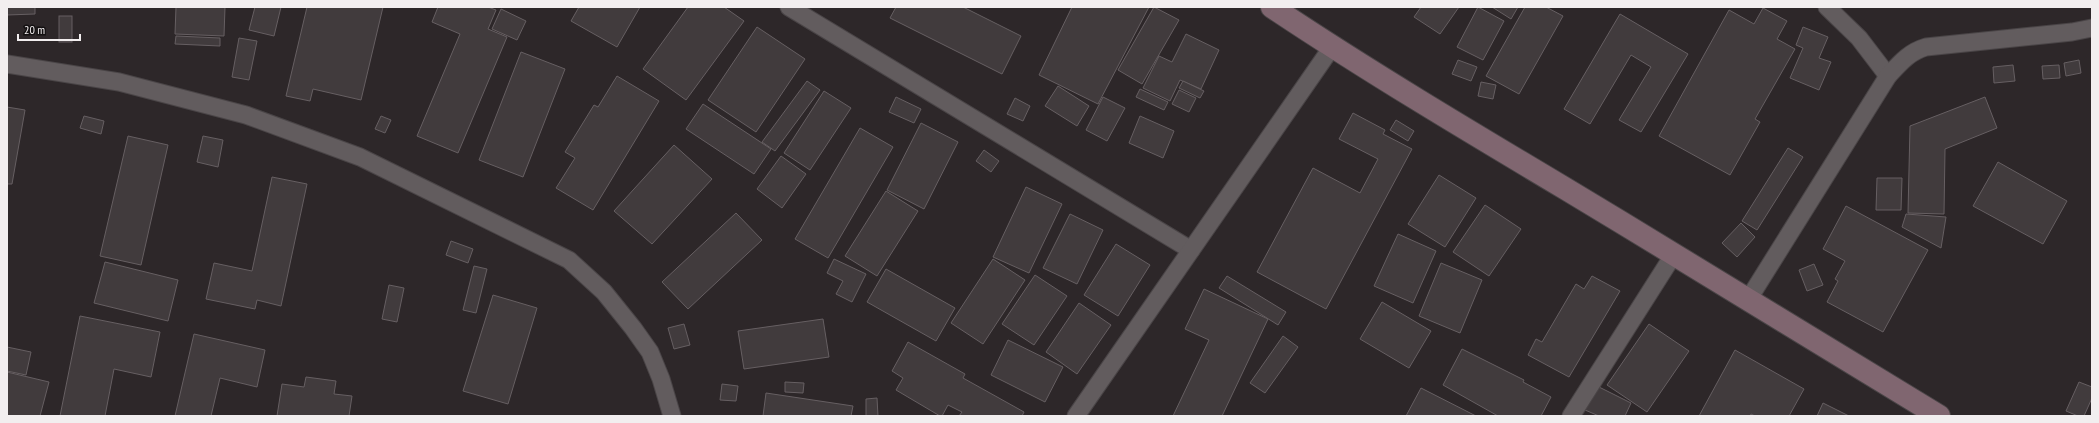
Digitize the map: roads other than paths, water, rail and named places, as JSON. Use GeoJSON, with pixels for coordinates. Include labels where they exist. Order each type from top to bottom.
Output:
{"type":"FeatureCollection","features":[{"type":"Feature","properties":{"kind":"street"},"geometry":{"type":"LineString","coordinates":[[790,7],[1191,250]]}},
{"type":"Feature","properties":{"kind":"street"},"geometry":{"type":"LineString","coordinates":[[1272,7],[1332,47],[1467,131],[1674,254],[1939,416]]}},
{"type":"Feature","properties":{"kind":"street"},"geometry":{"type":"LineString","coordinates":[[1827,7],[1859,38],[1888,76]]}},
{"type":"Feature","properties":{"kind":"street"},"geometry":{"type":"LineString","coordinates":[[1748,300],[1888,76],[1904,58],[1915,50],[1926,47],[2072,32],[2092,28]]}},
{"type":"Feature","properties":{"kind":"street"},"geometry":{"type":"LineString","coordinates":[[1076,416],[1332,47]]}},
{"type":"Feature","properties":{"kind":"street"},"geometry":{"type":"LineString","coordinates":[[7,64],[119,82],[246,115],[360,157],[569,260],[604,292],[650,352],[661,379],[672,416]]}},
{"type":"Feature","properties":{"kind":"street"},"geometry":{"type":"LineString","coordinates":[[1571,416],[1674,254]]}}]}
